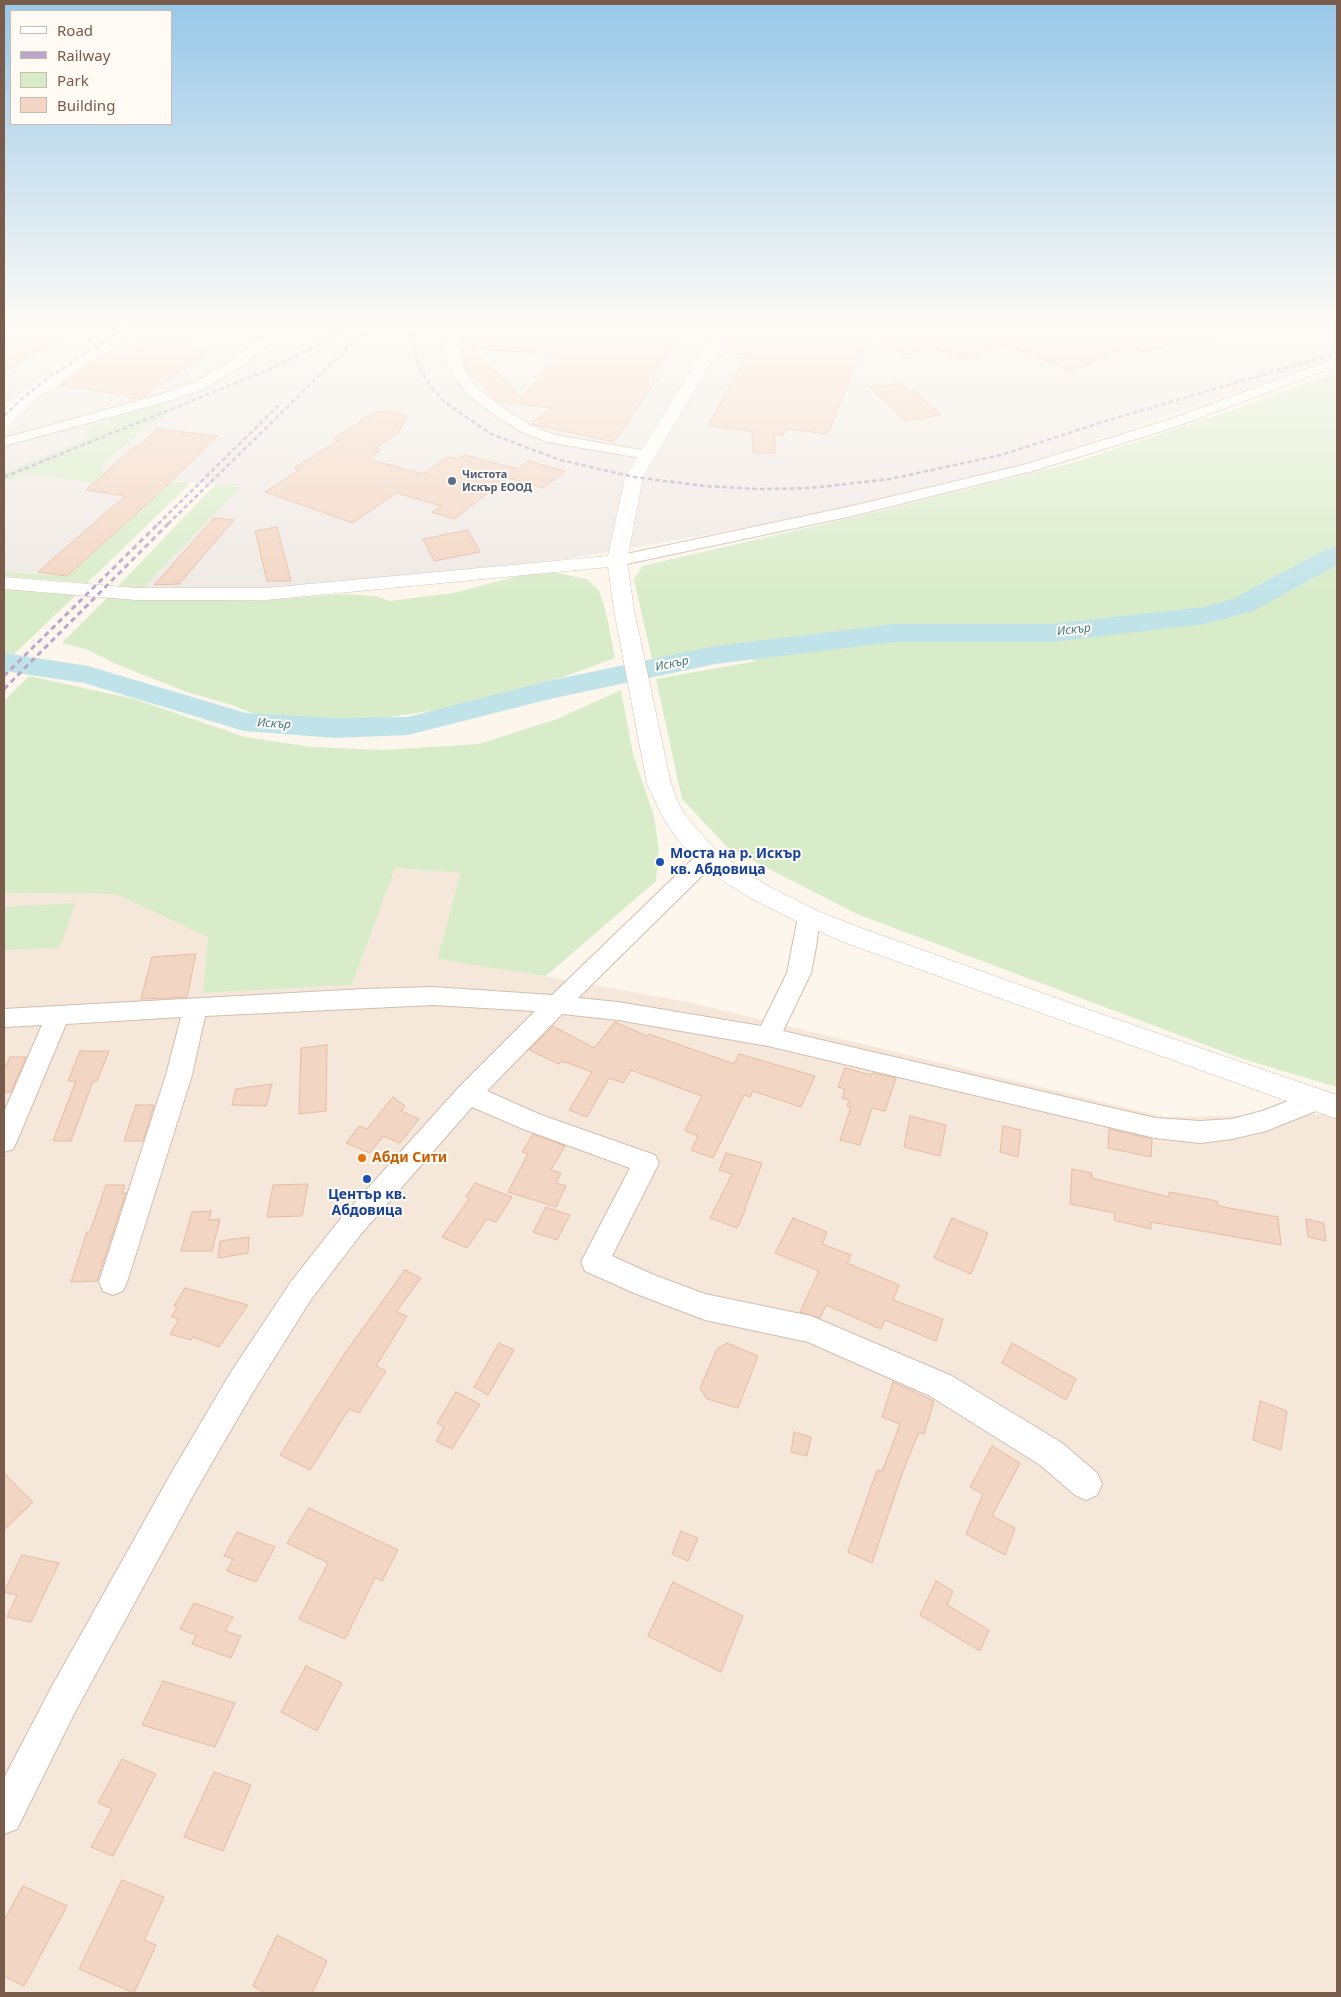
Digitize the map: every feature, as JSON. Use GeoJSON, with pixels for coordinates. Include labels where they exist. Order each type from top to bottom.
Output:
{"type":"FeatureCollection","features":[{"type":"Feature","properties":{"kind":"street"},"geometry":{"type":"LineString","coordinates":[[4,442],[94,417]]}},
{"type":"Feature","properties":{"kind":"street"},"geometry":{"type":"LineString","coordinates":[[508,417],[525,428],[552,439],[647,456]]}},
{"type":"Feature","properties":{"kind":"street"},"geometry":{"type":"LineString","coordinates":[[671,417],[634,477],[616,562],[659,784],[670,811],[687,834],[708,857],[763,894],[809,917],[852,935],[1327,1104]]}},
{"type":"Feature","properties":{"kind":"street"},"geometry":{"type":"LineString","coordinates":[[4,583],[136,594],[266,594],[520,569],[616,562],[852,511],[1028,468],[1094,449],[1187,417]]}},
{"type":"Feature","properties":{"kind":"street"},"geometry":{"type":"LineString","coordinates":[[4,1816],[63,1700],[160,1524],[247,1374],[300,1292],[351,1226],[468,1094],[557,1004],[708,857]]}},
{"type":"Feature","properties":{"kind":"street"},"geometry":{"type":"LineString","coordinates":[[768,1037],[799,973],[809,917]]}},
{"type":"Feature","properties":{"kind":"street"},"geometry":{"type":"LineString","coordinates":[[4,1018],[345,998],[433,996],[557,1004],[627,1013],[768,1037],[1155,1128],[1200,1132],[1232,1129],[1327,1104]]}},
{"type":"Feature","properties":{"kind":"street"},"geometry":{"type":"LineString","coordinates":[[113,1282],[179,1075],[195,1008]]}},
{"type":"Feature","properties":{"kind":"street"},"geometry":{"type":"LineString","coordinates":[[4,1141],[58,1015]]}},
{"type":"Feature","properties":{"kind":"street"},"geometry":{"type":"LineString","coordinates":[[468,1094],[532,1122],[646,1163],[595,1262],[644,1284],[706,1307],[811,1329],[889,1362],[940,1386],[990,1416],[1051,1454],[1086,1484]]}},
{"type":"Feature","properties":{"kind":"shaded area"},"geometry":{"type":"Polygon","coordinates":[[[19,417],[1163,417],[1022,465],[847,507],[700,536],[578,557],[364,583],[267,588],[143,588],[241,487],[172,481],[67,576],[4,572],[4,434],[19,417]]]}},
{"type":"Feature","properties":{"kind":"shaded area"},"geometry":{"type":"Polygon","coordinates":[[[394,868],[462,873],[437,959],[483,965],[688,1002],[1165,1117],[1337,1114],[1337,1993],[4,1993],[4,893],[115,894],[208,937],[203,993],[352,985],[394,868]]]}},
{"type":"Feature","properties":{"kind":"green space"},"geometry":{"type":"Polygon","coordinates":[[[115,417],[162,417],[143,427],[133,439],[103,463],[102,471],[119,476],[108,485],[28,473],[4,483],[4,473],[90,437],[85,429],[110,421],[109,419],[115,417]]]}},
{"type":"Feature","properties":{"kind":"green space"},"geometry":{"type":"Polygon","coordinates":[[[1212,417],[1337,417],[1337,1087],[1243,1059],[857,914],[728,848],[682,799],[656,679],[757,661],[714,648],[652,659],[634,580],[642,566],[876,512],[1072,463],[1212,417]]]}},
{"type":"Feature","properties":{"kind":"green space"},"geometry":{"type":"Polygon","coordinates":[[[172,481],[191,483],[87,583],[4,576],[4,572],[67,576],[172,481]]]}},
{"type":"Feature","properties":{"kind":"green space"},"geometry":{"type":"Polygon","coordinates":[[[215,485],[241,487],[143,588],[118,586],[215,485]]]}},
{"type":"Feature","properties":{"kind":"green space"},"geometry":{"type":"Polygon","coordinates":[[[557,573],[586,579],[599,590],[606,612],[615,658],[563,677],[443,709],[356,722],[254,714],[232,705],[187,692],[116,664],[88,650],[62,643],[108,597],[257,601],[345,594],[374,596],[390,601],[453,593],[526,574],[557,573]]]}},
{"type":"Feature","properties":{"kind":"green space"},"geometry":{"type":"Polygon","coordinates":[[[4,587],[78,593],[12,656],[4,656],[4,587]]]}},
{"type":"Feature","properties":{"kind":"green space"},"geometry":{"type":"Polygon","coordinates":[[[29,676],[134,699],[245,737],[311,747],[383,750],[479,744],[557,719],[621,690],[633,754],[654,816],[659,850],[656,881],[546,976],[437,959],[461,873],[395,868],[352,985],[203,993],[208,937],[115,894],[4,893],[4,701],[29,676]]]}},
{"type":"Feature","properties":{"kind":"green space"},"geometry":{"type":"Polygon","coordinates":[[[75,903],[60,948],[4,950],[4,907],[75,903]]]}},
{"type":"Feature","properties":{"kind":"building"},"geometry":{"type":"Polygon","coordinates":[[[367,417],[406,417],[398,433],[375,448],[381,450],[368,459],[423,474],[448,457],[458,459],[465,455],[518,469],[528,461],[565,471],[543,488],[508,478],[454,519],[432,512],[442,506],[396,493],[353,523],[265,492],[299,470],[294,468],[338,441],[333,439],[367,417]]]}},
{"type":"Feature","properties":{"kind":"building"},"geometry":{"type":"Polygon","coordinates":[[[540,417],[631,417],[614,442],[531,424],[540,417]]]}},
{"type":"Feature","properties":{"kind":"building"},"geometry":{"type":"Polygon","coordinates":[[[713,417],[835,417],[828,434],[786,429],[783,435],[774,434],[775,453],[753,453],[752,431],[708,426],[713,417]]]}},
{"type":"Feature","properties":{"kind":"building"},"geometry":{"type":"Polygon","coordinates":[[[900,417],[927,417],[904,421],[900,417]]]}},
{"type":"Feature","properties":{"kind":"building"},"geometry":{"type":"Polygon","coordinates":[[[157,429],[218,436],[160,492],[67,576],[38,572],[125,496],[86,490],[157,429]]]}},
{"type":"Feature","properties":{"kind":"building"},"geometry":{"type":"Polygon","coordinates":[[[214,518],[234,520],[179,584],[154,585],[214,518]]]}},
{"type":"Feature","properties":{"kind":"building"},"geometry":{"type":"Polygon","coordinates":[[[277,527],[291,581],[267,581],[255,531],[277,527]]]}},
{"type":"Feature","properties":{"kind":"building"},"geometry":{"type":"Polygon","coordinates":[[[468,530],[480,552],[434,561],[423,539],[468,530]]]}},
{"type":"Feature","properties":{"kind":"building"},"geometry":{"type":"Polygon","coordinates":[[[196,954],[187,997],[141,999],[152,957],[196,954]]]}},
{"type":"Feature","properties":{"kind":"building"},"geometry":{"type":"Polygon","coordinates":[[[615,1022],[647,1036],[649,1034],[734,1064],[739,1054],[815,1076],[801,1107],[753,1091],[750,1097],[744,1095],[713,1158],[691,1150],[698,1136],[685,1131],[702,1096],[631,1070],[623,1083],[609,1078],[587,1117],[569,1110],[592,1072],[562,1061],[559,1064],[529,1050],[553,1026],[594,1048],[615,1022]]]}},
{"type":"Feature","properties":{"kind":"building"},"geometry":{"type":"Polygon","coordinates":[[[327,1045],[326,1111],[299,1114],[301,1048],[327,1045]]]}},
{"type":"Feature","properties":{"kind":"building"},"geometry":{"type":"Polygon","coordinates":[[[80,1051],[109,1051],[97,1081],[93,1081],[71,1141],[53,1141],[76,1081],[68,1081],[80,1051]]]}},
{"type":"Feature","properties":{"kind":"building"},"geometry":{"type":"Polygon","coordinates":[[[10,1057],[26,1057],[11,1092],[4,1092],[4,1071],[10,1057]]]}},
{"type":"Feature","properties":{"kind":"building"},"geometry":{"type":"Polygon","coordinates":[[[845,1068],[871,1075],[872,1073],[896,1078],[885,1111],[872,1108],[860,1145],[840,1140],[851,1107],[847,1106],[849,1100],[842,1098],[845,1089],[838,1087],[845,1068]]]}},
{"type":"Feature","properties":{"kind":"building"},"geometry":{"type":"Polygon","coordinates":[[[272,1084],[266,1106],[232,1105],[236,1089],[272,1084]]]}},
{"type":"Feature","properties":{"kind":"building"},"geometry":{"type":"Polygon","coordinates":[[[393,1097],[405,1106],[401,1111],[419,1119],[400,1143],[383,1136],[370,1153],[346,1143],[359,1126],[367,1129],[393,1097]]]}},
{"type":"Feature","properties":{"kind":"building"},"geometry":{"type":"Polygon","coordinates":[[[136,1105],[154,1105],[143,1141],[124,1141],[136,1105]]]}},
{"type":"Feature","properties":{"kind":"building"},"geometry":{"type":"Polygon","coordinates":[[[910,1116],[946,1125],[940,1156],[904,1147],[910,1116]]]}},
{"type":"Feature","properties":{"kind":"building"},"geometry":{"type":"Polygon","coordinates":[[[1003,1126],[1021,1130],[1018,1157],[1000,1152],[1003,1126]]]}},
{"type":"Feature","properties":{"kind":"building"},"geometry":{"type":"Polygon","coordinates":[[[1109,1129],[1152,1139],[1151,1157],[1108,1148],[1109,1129]]]}},
{"type":"Feature","properties":{"kind":"building"},"geometry":{"type":"Polygon","coordinates":[[[533,1134],[565,1146],[551,1170],[561,1173],[556,1183],[566,1186],[556,1207],[508,1192],[528,1154],[522,1152],[533,1134]]]}},
{"type":"Feature","properties":{"kind":"building"},"geometry":{"type":"Polygon","coordinates":[[[726,1153],[762,1163],[746,1209],[737,1228],[710,1218],[732,1174],[719,1170],[726,1153]]]}},
{"type":"Feature","properties":{"kind":"building"},"geometry":{"type":"Polygon","coordinates":[[[1072,1169],[1092,1173],[1091,1178],[1169,1197],[1169,1192],[1217,1201],[1218,1206],[1278,1217],[1281,1245],[1151,1222],[1151,1229],[1114,1220],[1115,1213],[1070,1204],[1072,1169]]]}},
{"type":"Feature","properties":{"kind":"building"},"geometry":{"type":"Polygon","coordinates":[[[475,1183],[512,1197],[496,1222],[487,1219],[467,1248],[442,1237],[469,1199],[466,1197],[475,1183]]]}},
{"type":"Feature","properties":{"kind":"building"},"geometry":{"type":"Polygon","coordinates":[[[308,1184],[302,1216],[267,1217],[273,1185],[308,1184]]]}},
{"type":"Feature","properties":{"kind":"building"},"geometry":{"type":"Polygon","coordinates":[[[106,1185],[125,1185],[122,1193],[126,1193],[97,1281],[71,1282],[87,1232],[90,1232],[106,1185]]]}},
{"type":"Feature","properties":{"kind":"building"},"geometry":{"type":"Polygon","coordinates":[[[546,1207],[570,1215],[557,1240],[533,1232],[546,1207]]]}},
{"type":"Feature","properties":{"kind":"building"},"geometry":{"type":"Polygon","coordinates":[[[211,1211],[209,1220],[220,1219],[212,1251],[181,1251],[192,1212],[211,1211]]]}},
{"type":"Feature","properties":{"kind":"building"},"geometry":{"type":"Polygon","coordinates":[[[793,1218],[827,1232],[822,1244],[851,1255],[847,1263],[899,1285],[893,1300],[943,1319],[936,1341],[885,1320],[881,1329],[826,1305],[820,1318],[800,1312],[819,1271],[775,1253],[793,1218]]]}},
{"type":"Feature","properties":{"kind":"building"},"geometry":{"type":"Polygon","coordinates":[[[952,1218],[988,1233],[971,1274],[934,1258],[952,1218]]]}},
{"type":"Feature","properties":{"kind":"building"},"geometry":{"type":"Polygon","coordinates":[[[1306,1219],[1324,1223],[1326,1241],[1308,1237],[1306,1219]]]}},
{"type":"Feature","properties":{"kind":"building"},"geometry":{"type":"Polygon","coordinates":[[[249,1237],[248,1253],[218,1258],[220,1241],[249,1237]]]}},
{"type":"Feature","properties":{"kind":"building"},"geometry":{"type":"Polygon","coordinates":[[[405,1270],[421,1278],[396,1312],[407,1316],[376,1366],[386,1371],[359,1413],[349,1409],[310,1470],[280,1455],[345,1353],[405,1270]]]}},
{"type":"Feature","properties":{"kind":"building"},"geometry":{"type":"Polygon","coordinates":[[[185,1288],[248,1305],[219,1347],[193,1337],[191,1340],[170,1334],[179,1319],[171,1317],[178,1307],[174,1306],[185,1288]]]}},
{"type":"Feature","properties":{"kind":"building"},"geometry":{"type":"Polygon","coordinates":[[[499,1343],[514,1350],[488,1395],[474,1387],[499,1343]]]}},
{"type":"Feature","properties":{"kind":"building"},"geometry":{"type":"Polygon","coordinates":[[[727,1343],[758,1356],[738,1408],[707,1399],[700,1388],[717,1349],[727,1343]]]}},
{"type":"Feature","properties":{"kind":"building"},"geometry":{"type":"Polygon","coordinates":[[[1012,1343],[1076,1379],[1066,1400],[1002,1363],[1012,1343]]]}},
{"type":"Feature","properties":{"kind":"building"},"geometry":{"type":"Polygon","coordinates":[[[893,1382],[934,1401],[924,1434],[919,1432],[903,1471],[872,1563],[848,1552],[877,1470],[882,1472],[900,1424],[882,1417],[893,1382]]]}},
{"type":"Feature","properties":{"kind":"building"},"geometry":{"type":"Polygon","coordinates":[[[456,1392],[480,1404],[452,1449],[436,1441],[444,1427],[437,1423],[456,1392]]]}},
{"type":"Feature","properties":{"kind":"building"},"geometry":{"type":"Polygon","coordinates":[[[1260,1401],[1287,1411],[1281,1450],[1253,1440],[1260,1401]]]}},
{"type":"Feature","properties":{"kind":"building"},"geometry":{"type":"Polygon","coordinates":[[[794,1432],[811,1437],[807,1456],[791,1452],[794,1432]]]}},
{"type":"Feature","properties":{"kind":"building"},"geometry":{"type":"Polygon","coordinates":[[[992,1446],[1020,1463],[992,1516],[1015,1528],[1005,1555],[966,1534],[983,1494],[970,1487],[992,1446]]]}},
{"type":"Feature","properties":{"kind":"building"},"geometry":{"type":"Polygon","coordinates":[[[4,1473],[33,1502],[4,1530],[4,1473]]]}},
{"type":"Feature","properties":{"kind":"building"},"geometry":{"type":"Polygon","coordinates":[[[309,1508],[398,1550],[382,1581],[375,1578],[345,1639],[299,1619],[328,1563],[287,1543],[309,1508]]]}},
{"type":"Feature","properties":{"kind":"building"},"geometry":{"type":"Polygon","coordinates":[[[681,1531],[698,1538],[688,1561],[672,1554],[681,1531]]]}},
{"type":"Feature","properties":{"kind":"building"},"geometry":{"type":"Polygon","coordinates":[[[237,1532],[275,1547],[256,1582],[227,1571],[233,1559],[224,1556],[237,1532]]]}},
{"type":"Feature","properties":{"kind":"building"},"geometry":{"type":"Polygon","coordinates":[[[22,1555],[59,1563],[31,1622],[7,1617],[17,1595],[4,1592],[22,1555]]]}},
{"type":"Feature","properties":{"kind":"building"},"geometry":{"type":"Polygon","coordinates":[[[936,1581],[953,1591],[947,1605],[989,1630],[980,1651],[920,1615],[936,1581]]]}},
{"type":"Feature","properties":{"kind":"building"},"geometry":{"type":"Polygon","coordinates":[[[673,1582],[743,1616],[721,1672],[648,1636],[673,1582]]]}},
{"type":"Feature","properties":{"kind":"building"},"geometry":{"type":"Polygon","coordinates":[[[194,1603],[233,1617],[225,1631],[241,1636],[231,1658],[192,1644],[196,1635],[180,1629],[194,1603]]]}},
{"type":"Feature","properties":{"kind":"building"},"geometry":{"type":"Polygon","coordinates":[[[306,1666],[342,1683],[317,1731],[281,1712],[306,1666]]]}},
{"type":"Feature","properties":{"kind":"building"},"geometry":{"type":"Polygon","coordinates":[[[163,1681],[235,1703],[215,1747],[142,1725],[163,1681]]]}},
{"type":"Feature","properties":{"kind":"building"},"geometry":{"type":"Polygon","coordinates":[[[122,1759],[156,1774],[113,1856],[91,1847],[112,1809],[98,1803],[122,1759]]]}},
{"type":"Feature","properties":{"kind":"building"},"geometry":{"type":"Polygon","coordinates":[[[214,1772],[251,1785],[223,1851],[184,1837],[214,1772]]]}},
{"type":"Feature","properties":{"kind":"building"},"geometry":{"type":"Polygon","coordinates":[[[122,1880],[164,1897],[144,1940],[156,1945],[134,1993],[79,1969],[122,1880]]]}},
{"type":"Feature","properties":{"kind":"building"},"geometry":{"type":"Polygon","coordinates":[[[23,1886],[67,1906],[24,1986],[4,1976],[4,1920],[23,1886]]]}},
{"type":"Feature","properties":{"kind":"building"},"geometry":{"type":"Polygon","coordinates":[[[277,1935],[327,1961],[312,1993],[265,1993],[253,1986],[277,1935]]]}},
{"type":"Feature","properties":{"kind":"waterway","name":"Искър"},"geometry":{"type":"LineString","coordinates":[[4,662],[88,675],[244,722],[335,728],[408,726],[548,690],[715,655],[896,633],[1052,633],[1205,615],[1243,605],[1337,554]]}},
{"type":"Feature","properties":{"kind":"railway"},"geometry":{"type":"LineString","coordinates":[[4,477],[151,417]]}},
{"type":"Feature","properties":{"kind":"railway"},"geometry":{"type":"LineString","coordinates":[[158,524],[267,417]]}},
{"type":"Feature","properties":{"kind":"railway"},"geometry":{"type":"LineString","coordinates":[[168,524],[277,417]]}},
{"type":"Feature","properties":{"kind":"railway"},"geometry":{"type":"LineString","coordinates":[[467,417],[491,434],[560,460],[634,477],[705,486],[759,489],[811,488],[890,479],[1001,455],[1119,417]]}},
{"type":"Feature","properties":{"kind":"railway"},"geometry":{"type":"LineString","coordinates":[[4,676],[159,523]]}},
{"type":"Feature","properties":{"kind":"railway"},"geometry":{"type":"LineString","coordinates":[[4,689],[168,524]]}},
{"type":"Feature","properties":{"kind":"place","name":"Чистота Искър ЕООД"},"geometry":{"type":"Point","coordinates":[452,481]}},
{"type":"Feature","properties":{"kind":"place","name":"Моста на р. Искър кв. Абдовица"},"geometry":{"type":"Point","coordinates":[660,862]}},
{"type":"Feature","properties":{"kind":"place","name":"Абди Сити"},"geometry":{"type":"Point","coordinates":[362,1158]}},
{"type":"Feature","properties":{"kind":"place","name":"Център кв. Абдовица"},"geometry":{"type":"Point","coordinates":[367,1179]}}]}
